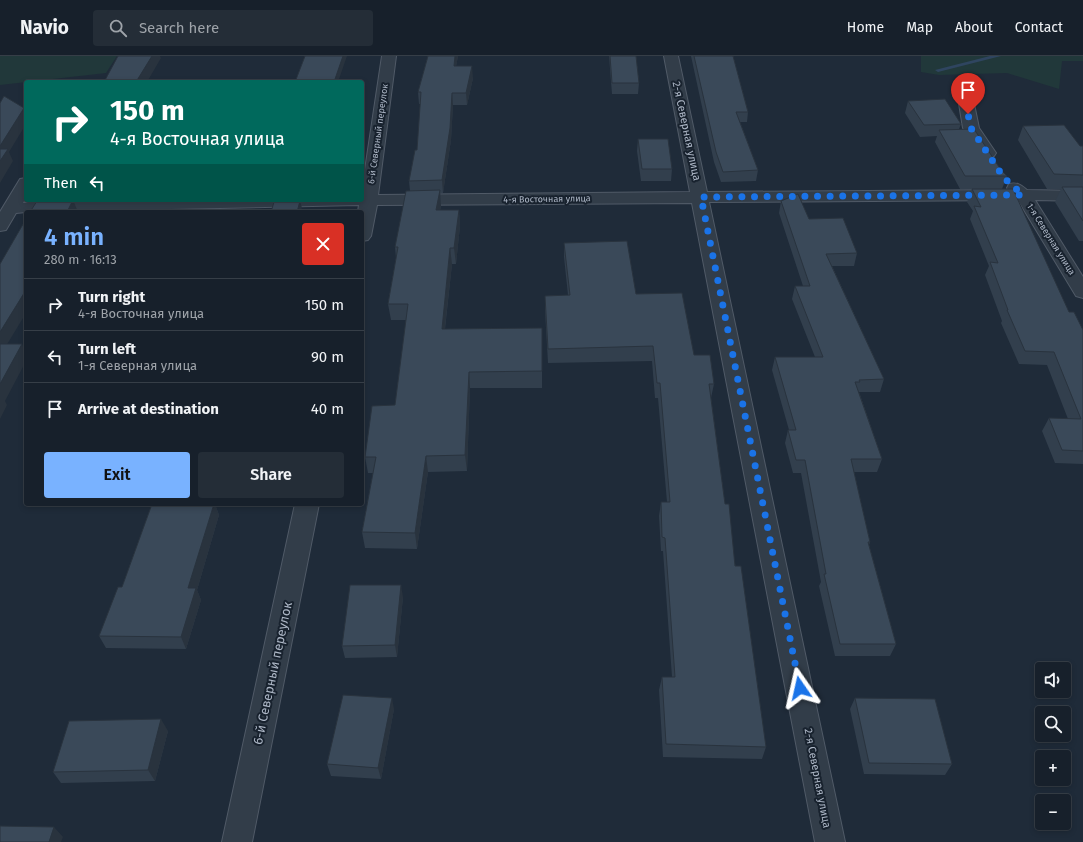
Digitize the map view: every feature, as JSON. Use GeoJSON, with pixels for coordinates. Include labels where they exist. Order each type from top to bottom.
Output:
{"type":"FeatureCollection","features":[{"type":"Feature","properties":{"kind":"street","name":"6-й Северный переулок"},"geometry":{"type":"LineString","coordinates":[[364,226],[389,56]]}},
{"type":"Feature","properties":{"kind":"street","name":"2-я Северная улица"},"geometry":{"type":"LineString","coordinates":[[671,56],[701,197],[830,842]]}},
{"type":"Feature","properties":{"kind":"street","name":"1-я Северная улица"},"geometry":{"type":"LineString","coordinates":[[963,85],[971,128],[1000,172],[1023,195],[1083,292]]}},
{"type":"Feature","properties":{"kind":"street"},"geometry":{"type":"LineString","coordinates":[[0,226],[24,186]]}},
{"type":"Feature","properties":{"kind":"street","name":"4-я Восточная улица"},"geometry":{"type":"LineString","coordinates":[[364,200],[1023,195],[1083,196]]}},
{"type":"Feature","properties":{"kind":"street","name":"4-я Восточная улица"},"geometry":{"type":"LineString","coordinates":[[11,208],[280,202]]}},
{"type":"Feature","properties":{"kind":"street","name":"6-й Северный переулок"},"geometry":{"type":"LineString","coordinates":[[237,842],[307,506]]}},
{"type":"Feature","properties":{"kind":"green space"},"geometry":{"type":"Polygon","coordinates":[[[0,56],[117,56],[106,73],[44,80],[24,80],[24,82],[0,85],[0,56]]]}},
{"type":"Feature","properties":{"kind":"green space"},"geometry":{"type":"Polygon","coordinates":[[[921,56],[1083,56],[1083,61],[1062,61],[1059,89],[1007,73],[939,75],[921,72],[921,56]]]}},
{"type":"Feature","properties":{"kind":"building"},"geometry":{"type":"Polygon","coordinates":[[[118,56],[152,56],[137,80],[105,80],[118,56]]]}},
{"type":"Feature","properties":{"kind":"building"},"geometry":{"type":"Polygon","coordinates":[[[305,56],[343,56],[335,80],[296,80],[305,56]]]}},
{"type":"Feature","properties":{"kind":"building"},"geometry":{"type":"Polygon","coordinates":[[[428,56],[455,56],[454,66],[472,66],[466,93],[452,93],[450,128],[442,180],[409,181],[415,150],[417,150],[421,92],[418,92],[428,56]]]}},
{"type":"Feature","properties":{"kind":"building"},"geometry":{"type":"Polygon","coordinates":[[[610,56],[636,56],[639,83],[612,83],[610,56]]]}},
{"type":"Feature","properties":{"kind":"building"},"geometry":{"type":"Polygon","coordinates":[[[694,56],[733,56],[748,112],[736,112],[758,170],[723,172],[716,152],[694,56]]]}},
{"type":"Feature","properties":{"kind":"building"},"geometry":{"type":"Polygon","coordinates":[[[4,96],[24,108],[0,146],[0,103],[4,96]]]}},
{"type":"Feature","properties":{"kind":"building"},"geometry":{"type":"Polygon","coordinates":[[[945,99],[961,124],[924,125],[908,101],[945,99]]]}},
{"type":"Feature","properties":{"kind":"building"},"geometry":{"type":"Polygon","coordinates":[[[1064,125],[1080,146],[1083,146],[1083,175],[1054,174],[1023,126],[1064,125]]]}},
{"type":"Feature","properties":{"kind":"building"},"geometry":{"type":"Polygon","coordinates":[[[974,129],[1001,170],[1007,176],[965,176],[939,130],[974,129]]]}},
{"type":"Feature","properties":{"kind":"building"},"geometry":{"type":"Polygon","coordinates":[[[638,139],[668,139],[672,169],[642,169],[638,139]]]}},
{"type":"Feature","properties":{"kind":"building"},"geometry":{"type":"Polygon","coordinates":[[[0,149],[8,149],[0,161],[0,149]]]}},
{"type":"Feature","properties":{"kind":"building"},"geometry":{"type":"Polygon","coordinates":[[[1062,187],[1083,187],[1083,221],[1062,187]]]}},
{"type":"Feature","properties":{"kind":"building"},"geometry":{"type":"Polygon","coordinates":[[[972,189],[1013,189],[1069,312],[1074,312],[1083,330],[1083,451],[1062,450],[1049,418],[1081,419],[1054,352],[1025,351],[1007,310],[990,262],[998,263],[974,206],[981,207],[972,189]]]}},
{"type":"Feature","properties":{"kind":"building"},"geometry":{"type":"Polygon","coordinates":[[[440,190],[436,210],[459,210],[454,248],[450,248],[442,329],[542,328],[542,371],[469,372],[465,455],[426,456],[415,533],[362,532],[376,457],[365,457],[372,406],[395,405],[408,304],[388,304],[398,247],[395,247],[406,191],[440,190]]]}},
{"type":"Feature","properties":{"kind":"building"},"geometry":{"type":"Polygon","coordinates":[[[798,194],[809,219],[843,218],[857,253],[826,254],[884,379],[859,380],[860,382],[855,382],[882,459],[851,459],[870,542],[868,542],[896,644],[840,644],[824,574],[826,574],[805,460],[796,460],[788,430],[796,430],[775,357],[823,357],[795,286],[810,286],[781,201],[798,194]]]}},
{"type":"Feature","properties":{"kind":"building"},"geometry":{"type":"Polygon","coordinates":[[[36,202],[72,202],[68,210],[31,210],[36,202]]]}},
{"type":"Feature","properties":{"kind":"building"},"geometry":{"type":"Polygon","coordinates":[[[274,202],[300,202],[298,210],[272,210],[274,202]]]}},
{"type":"Feature","properties":{"kind":"building"},"geometry":{"type":"Polygon","coordinates":[[[24,222],[24,293],[0,332],[0,264],[24,222]]]}},
{"type":"Feature","properties":{"kind":"building"},"geometry":{"type":"Polygon","coordinates":[[[627,241],[636,294],[682,293],[694,355],[710,355],[714,384],[709,384],[725,504],[729,504],[735,566],[741,566],[766,747],[666,744],[662,677],[675,677],[665,538],[662,537],[661,502],[670,502],[660,383],[657,383],[653,346],[548,349],[545,296],[570,295],[564,243],[627,241]]]}},
{"type":"Feature","properties":{"kind":"building"},"geometry":{"type":"Polygon","coordinates":[[[0,344],[22,344],[0,384],[0,344]]]}},
{"type":"Feature","properties":{"kind":"building"},"geometry":{"type":"Polygon","coordinates":[[[151,506],[213,506],[188,588],[196,588],[181,637],[99,636],[118,587],[122,587],[151,506]]]}},
{"type":"Feature","properties":{"kind":"building"},"geometry":{"type":"Polygon","coordinates":[[[350,585],[401,585],[395,645],[342,646],[350,585]]]}},
{"type":"Feature","properties":{"kind":"building"},"geometry":{"type":"Polygon","coordinates":[[[343,695],[392,698],[378,768],[327,764],[343,695]]]}},
{"type":"Feature","properties":{"kind":"building"},"geometry":{"type":"Polygon","coordinates":[[[855,698],[935,699],[952,764],[869,763],[855,698]]]}},
{"type":"Feature","properties":{"kind":"building"},"geometry":{"type":"Polygon","coordinates":[[[161,719],[148,770],[53,772],[69,721],[161,719]]]}},
{"type":"Feature","properties":{"kind":"building"},"geometry":{"type":"Polygon","coordinates":[[[0,826],[54,827],[49,842],[0,842],[0,826]]]}},
{"type":"Feature","properties":{"kind":"waterway"},"geometry":{"type":"LineString","coordinates":[[938,70],[998,56]]}},
{"type":"Feature","properties":{"kind":"route"},"geometry":{"type":"LineString","coordinates":[[800,688],[701,197],[1023,195],[1004,178],[971,128],[968,114]]}}]}
